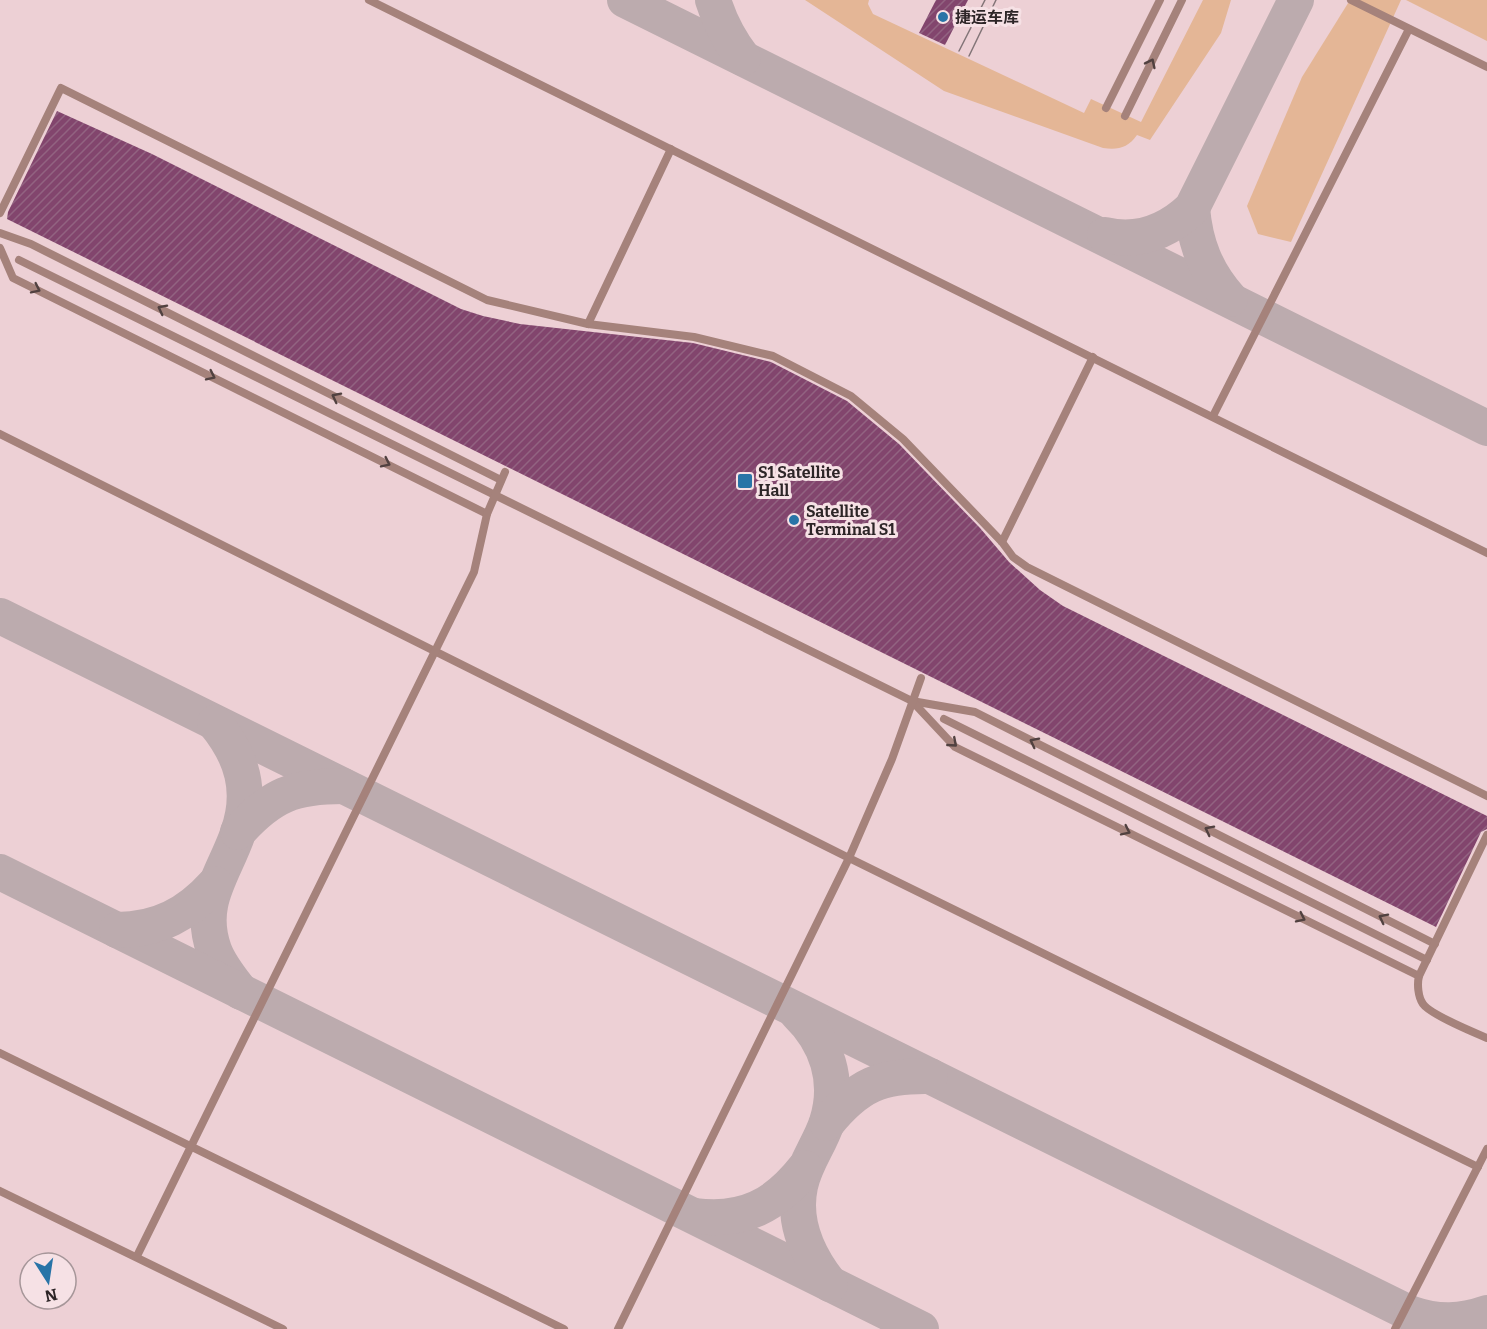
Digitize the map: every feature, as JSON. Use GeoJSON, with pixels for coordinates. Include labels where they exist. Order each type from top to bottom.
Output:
{"type":"FeatureCollection","features":[{"type":"Feature","properties":{"kind":"lane"},"geometry":{"type":"LineString","coordinates":[[369,0],[1487,553]]}},
{"type":"Feature","properties":{"kind":"lane"},"geometry":{"type":"LineString","coordinates":[[1106,108],[1160,0]]}},
{"type":"Feature","properties":{"kind":"lane"},"geometry":{"type":"LineString","coordinates":[[1125,116],[1182,0]]}},
{"type":"Feature","properties":{"kind":"lane"},"geometry":{"type":"LineString","coordinates":[[1351,0],[1487,67]]}},
{"type":"Feature","properties":{"kind":"lane"},"geometry":{"type":"LineString","coordinates":[[1213,416],[1409,29]]}},
{"type":"Feature","properties":{"kind":"lane"},"geometry":{"type":"LineString","coordinates":[[0,213],[61,88],[487,300],[588,324],[694,337],[773,356],[851,396],[903,439],[1002,542],[1013,557],[1027,567],[1487,796]]}},
{"type":"Feature","properties":{"kind":"lane"},"geometry":{"type":"LineString","coordinates":[[588,324],[671,149]]}},
{"type":"Feature","properties":{"kind":"lane"},"geometry":{"type":"LineString","coordinates":[[0,233],[41,249],[503,476],[487,514],[474,572],[437,651],[137,1256]]}},
{"type":"Feature","properties":{"kind":"lane"},"geometry":{"type":"LineString","coordinates":[[0,248],[13,278],[487,514]]}},
{"type":"Feature","properties":{"kind":"lane"},"geometry":{"type":"LineString","coordinates":[[19,260],[912,701],[975,712],[1435,944]]}},
{"type":"Feature","properties":{"kind":"lane"},"geometry":{"type":"LineString","coordinates":[[1002,542],[1093,357]]}},
{"type":"Feature","properties":{"kind":"lane"},"geometry":{"type":"LineString","coordinates":[[0,434],[849,858],[1478,1167]]}},
{"type":"Feature","properties":{"kind":"lane"},"geometry":{"type":"LineString","coordinates":[[618,1329],[849,858],[892,759],[921,678]]}},
{"type":"Feature","properties":{"kind":"lane"},"geometry":{"type":"LineString","coordinates":[[912,701],[955,747],[1419,976]]}},
{"type":"Feature","properties":{"kind":"lane"},"geometry":{"type":"LineString","coordinates":[[944,719],[1427,960]]}},
{"type":"Feature","properties":{"kind":"lane"},"geometry":{"type":"LineString","coordinates":[[1487,835],[1417,983],[1423,1004],[1436,1013],[1487,1038]]}},
{"type":"Feature","properties":{"kind":"lane"},"geometry":{"type":"LineString","coordinates":[[0,1053],[564,1329]]}},
{"type":"Feature","properties":{"kind":"lane"},"geometry":{"type":"LineString","coordinates":[[1395,1329],[1487,1149]]}},
{"type":"Feature","properties":{"kind":"lane"},"geometry":{"type":"LineString","coordinates":[[0,1191],[284,1329]]}},
{"type":"Feature","properties":{"kind":"shaded area"},"geometry":{"type":"Polygon","coordinates":[[[0,0],[1487,0],[1487,1329],[0,1329],[0,0]]]}},
{"type":"Feature","properties":{"kind":"shaded area"},"geometry":{"type":"Polygon","coordinates":[[[805,0],[869,0],[868,4],[873,14],[1084,113],[1091,99],[1141,122],[1203,0],[1231,0],[1221,33],[1150,140],[1137,135],[1126,145],[1113,149],[1103,148],[944,91],[805,0]]]}},
{"type":"Feature","properties":{"kind":"shaded area"},"geometry":{"type":"Polygon","coordinates":[[[1350,0],[1401,0],[1291,242],[1258,234],[1247,206],[1302,77],[1350,0]]]}},
{"type":"Feature","properties":{"kind":"shaded area"},"geometry":{"type":"Polygon","coordinates":[[[1406,0],[1487,0],[1487,41],[1406,0]]]}},
{"type":"Feature","properties":{"kind":"building","name":"捷运车库"},"geometry":{"type":"Polygon","coordinates":[[[936,0],[968,0],[945,45],[919,33],[936,0]]]}},
{"type":"Feature","properties":{"kind":"building","name":"Satellite Terminal S1"},"geometry":{"type":"Polygon","coordinates":[[[57,111],[152,154],[461,309],[520,324],[693,343],[771,362],[847,401],[899,444],[980,528],[1009,562],[1040,590],[1063,606],[1487,816],[1487,829],[1481,832],[1436,927],[7,219],[8,212],[57,111]]]}},
{"type":"Feature","properties":{"kind":"taxiway"},"geometry":{"type":"LineString","coordinates":[[625,0],[1487,428]]}},
{"type":"Feature","properties":{"kind":"taxiway"},"geometry":{"type":"LineString","coordinates":[[713,0],[725,31],[743,58]]}},
{"type":"Feature","properties":{"kind":"taxiway"},"geometry":{"type":"LineString","coordinates":[[1105,235],[1130,237],[1152,233],[1173,223],[1192,208],[1296,0]]}},
{"type":"Feature","properties":{"kind":"taxiway"},"geometry":{"type":"LineString","coordinates":[[1192,208],[1203,257],[1214,278],[1230,299]]}},
{"type":"Feature","properties":{"kind":"taxiway"},"geometry":{"type":"LineString","coordinates":[[0,616],[1409,1313],[1435,1329]]}},
{"type":"Feature","properties":{"kind":"taxiway"},"geometry":{"type":"LineString","coordinates":[[215,723],[238,761],[245,803],[238,833],[210,903],[210,933],[219,961],[241,992]]}},
{"type":"Feature","properties":{"kind":"taxiway"},"geometry":{"type":"LineString","coordinates":[[238,832],[261,809],[284,795],[311,788],[343,786]]}},
{"type":"Feature","properties":{"kind":"taxiway"},"geometry":{"type":"LineString","coordinates":[[0,872],[921,1329]]}},
{"type":"Feature","properties":{"kind":"taxiway"},"geometry":{"type":"LineString","coordinates":[[117,930],[146,927],[171,918],[194,904],[215,884]]}},
{"type":"Feature","properties":{"kind":"taxiway"},"geometry":{"type":"LineString","coordinates":[[797,1013],[816,1036],[823,1049],[831,1077],[831,1107],[827,1122],[805,1169],[798,1200],[800,1226],[804,1238],[815,1262],[830,1284]]}},
{"type":"Feature","properties":{"kind":"taxiway"},"geometry":{"type":"LineString","coordinates":[[827,1123],[849,1099],[872,1085],[884,1080],[930,1076]]}},
{"type":"Feature","properties":{"kind":"taxiway"},"geometry":{"type":"LineString","coordinates":[[695,1216],[729,1216],[757,1208],[782,1192],[805,1168]]}},
{"type":"Feature","properties":{"kind":"taxiway"},"geometry":{"type":"LineString","coordinates":[[1412,1314],[1431,1319],[1450,1320],[1487,1313]]}},
{"type":"Feature","properties":{"kind":"tram line"},"geometry":{"type":"LineString","coordinates":[[959,51],[985,0]]}},
{"type":"Feature","properties":{"kind":"tram line"},"geometry":{"type":"LineString","coordinates":[[969,56],[996,0]]}},
{"type":"Feature","properties":{"kind":"place","name":"捷运车库"},"geometry":{"type":"Point","coordinates":[943,17]}},
{"type":"Feature","properties":{"kind":"place","name":"S1 Satellite Hall"},"geometry":{"type":"Point","coordinates":[745,481]}},
{"type":"Feature","properties":{"kind":"place","name":"Satellite Terminal S1"},"geometry":{"type":"Point","coordinates":[794,520]}}]}
